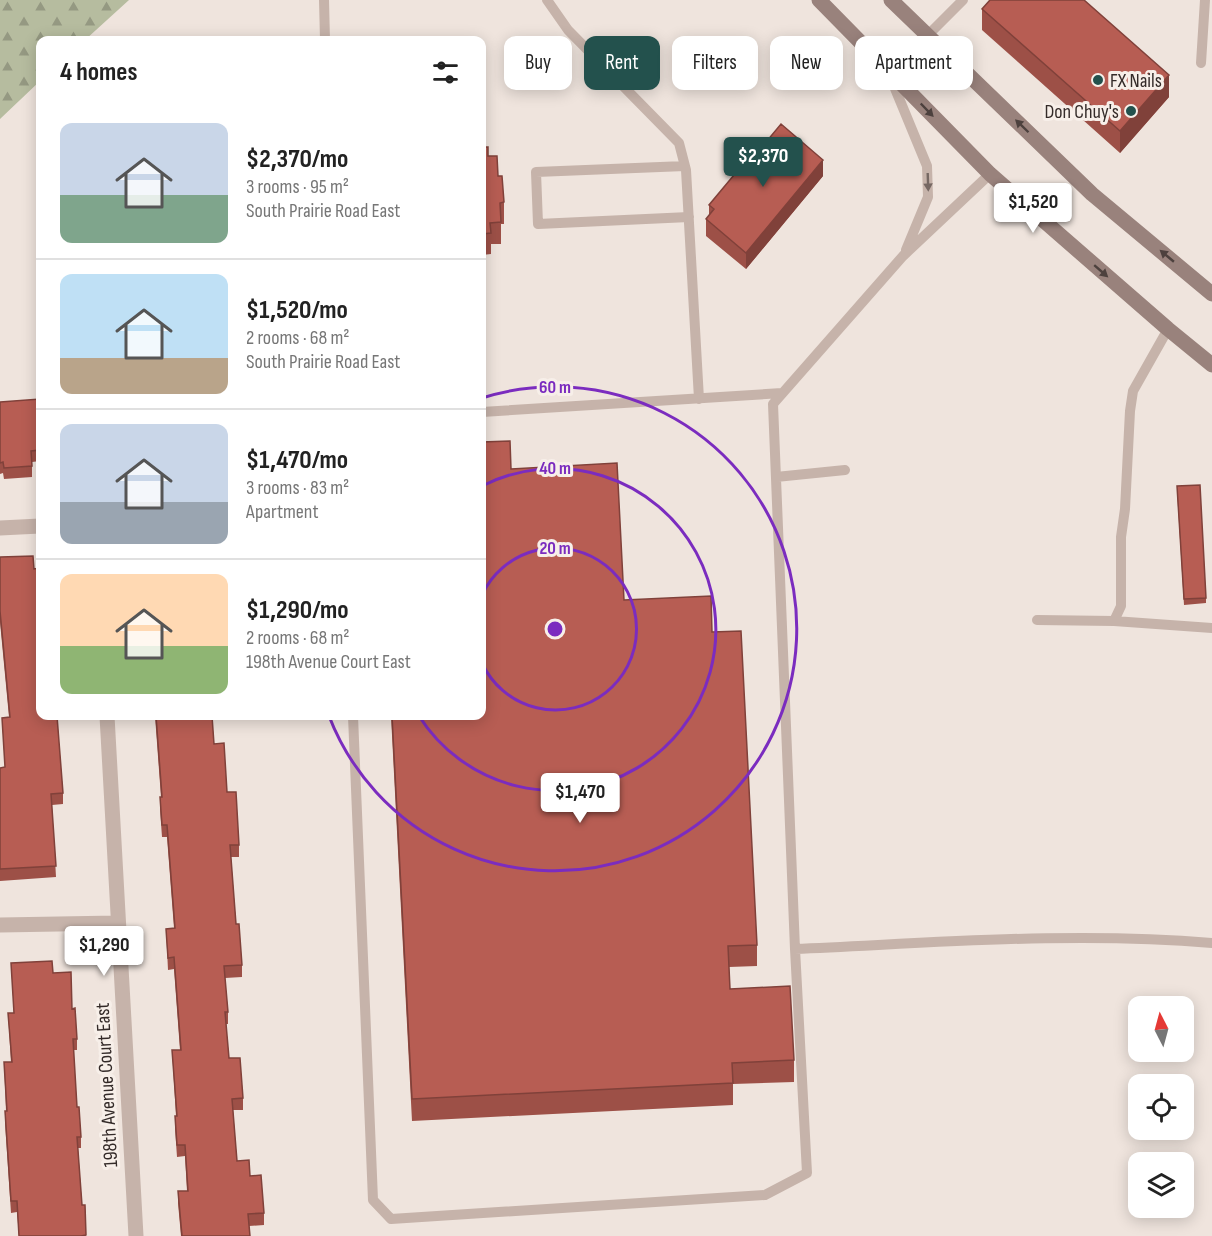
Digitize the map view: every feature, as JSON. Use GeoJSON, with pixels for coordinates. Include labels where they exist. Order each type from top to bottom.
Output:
{"type":"FeatureCollection","features":[{"type":"Feature","properties":{"kind":"main road"},"geometry":{"type":"LineString","coordinates":[[819,0],[855,37]]}},
{"type":"Feature","properties":{"kind":"main road"},"geometry":{"type":"LineString","coordinates":[[891,0],[927,36]]}},
{"type":"Feature","properties":{"kind":"main road"},"geometry":{"type":"LineString","coordinates":[[973,80],[1092,194],[1212,294]]}},
{"type":"Feature","properties":{"kind":"main road"},"geometry":{"type":"LineString","coordinates":[[908,90],[990,174],[1212,365]]}},
{"type":"Feature","properties":{"kind":"street"},"geometry":{"type":"LineString","coordinates":[[0,528],[36,526]]}},
{"type":"Feature","properties":{"kind":"street","name":"198th Avenue Court East"},"geometry":{"type":"LineString","coordinates":[[106,720],[136,1236]]}},
{"type":"Feature","properties":{"kind":"street"},"geometry":{"type":"LineString","coordinates":[[0,925],[117,923]]}},
{"type":"Feature","properties":{"kind":"lane"},"geometry":{"type":"LineString","coordinates":[[324,0],[325,36]]}},
{"type":"Feature","properties":{"kind":"lane"},"geometry":{"type":"LineString","coordinates":[[547,0],[568,30],[679,143],[685,166],[689,217],[699,399]]}},
{"type":"Feature","properties":{"kind":"lane"},"geometry":{"type":"LineString","coordinates":[[927,36],[963,0]]}},
{"type":"Feature","properties":{"kind":"lane"},"geometry":{"type":"LineString","coordinates":[[1201,63],[1205,0]]}},
{"type":"Feature","properties":{"kind":"lane"},"geometry":{"type":"LineString","coordinates":[[895,90],[927,166],[928,198],[903,256]]}},
{"type":"Feature","properties":{"kind":"lane"},"geometry":{"type":"LineString","coordinates":[[685,166],[536,172],[538,224],[689,217]]}},
{"type":"Feature","properties":{"kind":"lane"},"geometry":{"type":"LineString","coordinates":[[353,720],[373,1200],[391,1219],[765,1195],[807,1173],[795,949],[773,404],[903,256],[990,174]]}},
{"type":"Feature","properties":{"kind":"lane"},"geometry":{"type":"LineString","coordinates":[[1114,621],[1121,606],[1120,561],[1133,391],[1168,329]]}},
{"type":"Feature","properties":{"kind":"lane"},"geometry":{"type":"LineString","coordinates":[[486,412],[782,393]]}},
{"type":"Feature","properties":{"kind":"lane"},"geometry":{"type":"LineString","coordinates":[[776,477],[845,470]]}},
{"type":"Feature","properties":{"kind":"lane"},"geometry":{"type":"LineString","coordinates":[[1037,620],[1114,621],[1212,628]]}},
{"type":"Feature","properties":{"kind":"lane"},"geometry":{"type":"LineString","coordinates":[[795,949],[1054,938],[1166,939],[1212,943]]}},
{"type":"Feature","properties":{"kind":"green space"},"geometry":{"type":"Polygon","coordinates":[[[0,0],[129,0],[89,36],[36,36],[36,85],[0,119],[0,0]]]}},
{"type":"Feature","properties":{"kind":"building"},"geometry":{"type":"Polygon","coordinates":[[[990,0],[1084,0],[1169,75],[1120,131],[982,9],[990,0]]]}},
{"type":"Feature","properties":{"kind":"building"},"geometry":{"type":"Polygon","coordinates":[[[781,124],[823,160],[746,253],[706,219],[714,209],[709,205],[739,169],[741,172],[781,124]]]}},
{"type":"Feature","properties":{"kind":"building"},"geometry":{"type":"Polygon","coordinates":[[[486,147],[488,147],[488,156],[497,156],[498,176],[502,176],[504,202],[500,203],[501,222],[490,223],[491,233],[486,234],[486,147]]]}},
{"type":"Feature","properties":{"kind":"building"},"geometry":{"type":"Polygon","coordinates":[[[36,399],[36,450],[31,451],[32,466],[4,468],[3,462],[0,463],[0,402],[36,399]]]}},
{"type":"Feature","properties":{"kind":"building"},"geometry":{"type":"Polygon","coordinates":[[[510,441],[511,469],[617,463],[624,600],[711,596],[712,632],[741,631],[757,945],[728,946],[730,989],[790,986],[794,1060],[732,1063],[733,1083],[412,1099],[392,720],[486,720],[486,442],[510,441]]]}},
{"type":"Feature","properties":{"kind":"building"},"geometry":{"type":"Polygon","coordinates":[[[1200,485],[1206,598],[1184,599],[1177,486],[1200,485]]]}},
{"type":"Feature","properties":{"kind":"building"},"geometry":{"type":"Polygon","coordinates":[[[33,556],[34,569],[36,569],[36,720],[57,720],[63,793],[51,794],[56,866],[0,869],[0,768],[5,767],[2,718],[10,717],[0,611],[0,557],[33,556]]]}},
{"type":"Feature","properties":{"kind":"building"},"geometry":{"type":"Polygon","coordinates":[[[156,720],[212,720],[214,744],[224,743],[227,792],[236,792],[239,845],[230,845],[236,924],[239,924],[242,965],[224,966],[228,1012],[225,1012],[229,1058],[240,1058],[243,1098],[232,1099],[237,1161],[249,1160],[250,1176],[261,1175],[264,1213],[248,1214],[250,1236],[182,1236],[178,1191],[188,1191],[185,1145],[177,1145],[175,1116],[177,1116],[172,1050],[181,1050],[174,957],[168,958],[166,929],[175,928],[167,825],[162,825],[160,797],[162,797],[156,720]]]}},
{"type":"Feature","properties":{"kind":"building"},"geometry":{"type":"Polygon","coordinates":[[[52,961],[53,973],[71,972],[72,1009],[75,1008],[77,1039],[73,1039],[77,1107],[79,1107],[81,1137],[77,1137],[86,1235],[19,1236],[17,1201],[11,1201],[5,1111],[7,1111],[4,1062],[12,1062],[8,1013],[14,1013],[11,963],[52,961]]]}},
{"type":"Feature","properties":{"kind":"place","name":"FX Nails"},"geometry":{"type":"Point","coordinates":[1098,80]}},
{"type":"Feature","properties":{"kind":"place","name":"Don Chuy's"},"geometry":{"type":"Point","coordinates":[1131,111]}}]}
